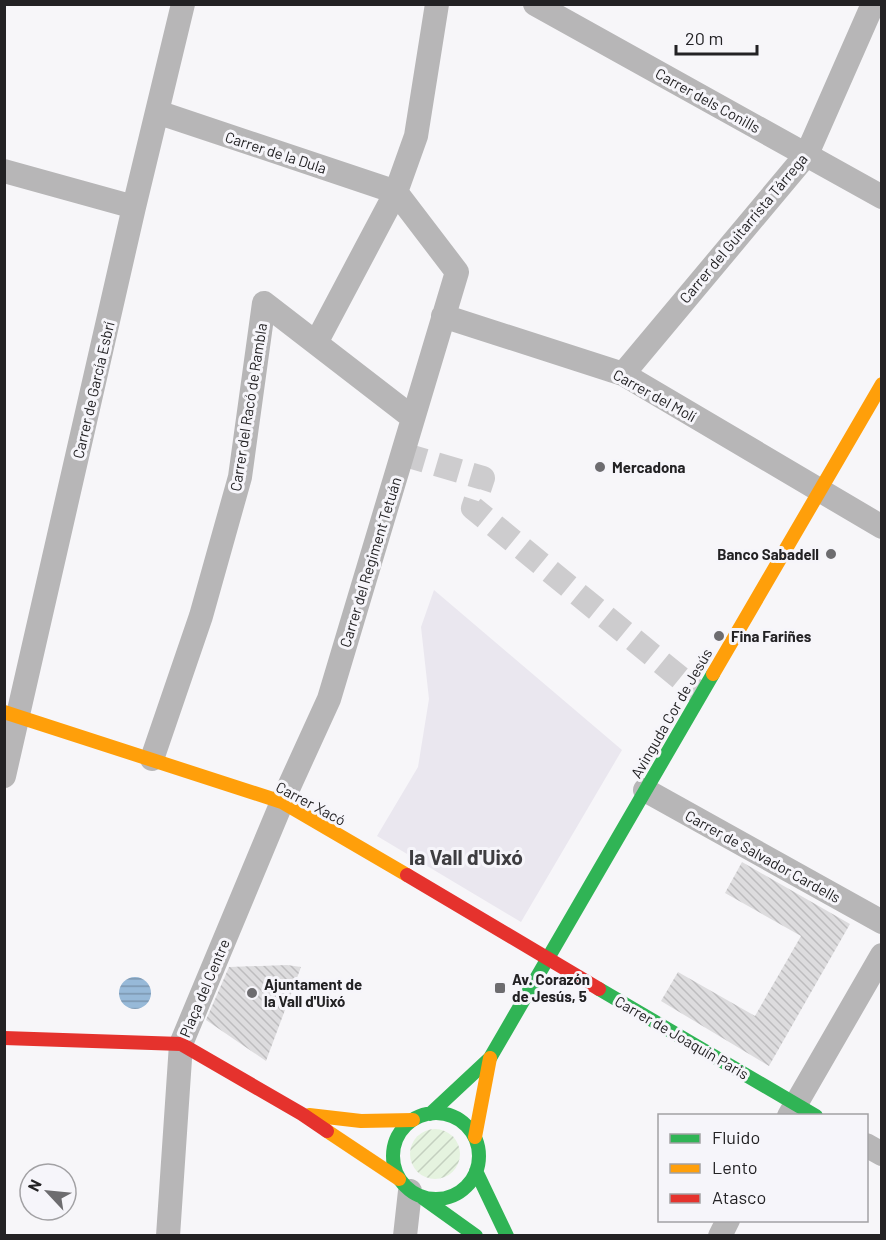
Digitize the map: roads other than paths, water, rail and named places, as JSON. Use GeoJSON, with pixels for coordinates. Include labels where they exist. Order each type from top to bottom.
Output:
{"type":"FeatureCollection","features":[{"type":"Feature","properties":{"kind":"street","name":"Carrer de García Esbrí"},"geometry":{"type":"LineString","coordinates":[[4,776],[12,714],[183,4]]}},
{"type":"Feature","properties":{"kind":"street"},"geometry":{"type":"LineString","coordinates":[[316,343],[396,192],[416,136],[436,4]]}},
{"type":"Feature","properties":{"kind":"street","name":"Carrer dels Conills"},"geometry":{"type":"LineString","coordinates":[[535,4],[882,197]]}},
{"type":"Feature","properties":{"kind":"street","name":"Carrer del Guitarrista Tárrega"},"geometry":{"type":"LineString","coordinates":[[622,374],[807,154],[873,4]]}},
{"type":"Feature","properties":{"kind":"street","name":"Carrer de la Dula"},"geometry":{"type":"LineString","coordinates":[[157,112],[396,192]]}},
{"type":"Feature","properties":{"kind":"street"},"geometry":{"type":"LineString","coordinates":[[4,171],[134,207]]}},
{"type":"Feature","properties":{"kind":"street","name":"Carrer del Regiment Tetuán"},"geometry":{"type":"LineString","coordinates":[[282,802],[329,699],[457,272],[396,192]]}},
{"type":"Feature","properties":{"kind":"street","name":"Carrer del Racó de Rambla"},"geometry":{"type":"LineString","coordinates":[[152,759],[201,616],[240,477],[264,303],[413,418]]}},
{"type":"Feature","properties":{"kind":"street","name":"Carrer del Molí"},"geometry":{"type":"LineString","coordinates":[[443,316],[622,374],[882,527]]}},
{"type":"Feature","properties":{"kind":"street","name":"Avinguda Cor de Jesús"},"geometry":{"type":"LineString","coordinates":[[430,1114],[490,1058],[882,384]]}},
{"type":"Feature","properties":{"kind":"street","name":"Carrer Xacó"},"geometry":{"type":"LineString","coordinates":[[12,714],[282,802],[547,958]]}},
{"type":"Feature","properties":{"kind":"street","name":"Carrer de Salvador Cardells"},"geometry":{"type":"LineString","coordinates":[[645,790],[882,922]]}},
{"type":"Feature","properties":{"kind":"street","name":"Plaça del Centre"},"geometry":{"type":"LineString","coordinates":[[4,1038],[181,1044],[282,802]]}},
{"type":"Feature","properties":{"kind":"street"},"geometry":{"type":"LineString","coordinates":[[792,1109],[882,955]]}},
{"type":"Feature","properties":{"kind":"street","name":"Carrer de Joaquín Paris"},"geometry":{"type":"LineString","coordinates":[[547,958],[792,1109],[809,1114]]}},
{"type":"Feature","properties":{"kind":"street"},"geometry":{"type":"LineString","coordinates":[[168,1236],[181,1044],[302,1114],[476,1236]]}},
{"type":"Feature","properties":{"kind":"street","name":"Avinguda Cor de Jesús"},"geometry":{"type":"LineString","coordinates":[[474,1137],[490,1058]]}},
{"type":"Feature","properties":{"kind":"street"},"geometry":{"type":"LineString","coordinates":[[302,1114],[387,1123],[413,1120],[430,1114],[443,1114],[456,1118],[474,1137],[479,1160],[470,1183],[460,1192],[443,1198],[411,1189],[394,1166],[393,1152],[397,1138],[405,1126],[413,1120]]}},
{"type":"Feature","properties":{"kind":"street"},"geometry":{"type":"LineString","coordinates":[[868,1146],[882,1154]]}},
{"type":"Feature","properties":{"kind":"street"},"geometry":{"type":"LineString","coordinates":[[476,1171],[507,1236]]}},
{"type":"Feature","properties":{"kind":"street"},"geometry":{"type":"LineString","coordinates":[[405,1236],[411,1189]]}},
{"type":"Feature","properties":{"kind":"street"},"geometry":{"type":"LineString","coordinates":[[720,1236],[727,1222]]}},
{"type":"Feature","properties":{"kind":"water"},"geometry":{"type":"Polygon","coordinates":[[[135,977],[147,981],[151,993],[147,1005],[135,1009],[123,1005],[119,993],[123,981],[135,977]]]}},
{"type":"Feature","properties":{"kind":"tunnel"},"geometry":{"type":"LineString","coordinates":[[402,454],[483,478],[473,508],[701,695]]}},
{"type":"Feature","properties":{"kind":"place","name":"Mercadona"},"geometry":{"type":"Point","coordinates":[600,467]}},
{"type":"Feature","properties":{"kind":"place","name":"Banco Sabadell"},"geometry":{"type":"Point","coordinates":[831,554]}},
{"type":"Feature","properties":{"kind":"place","name":"Fina Fariñes"},"geometry":{"type":"Point","coordinates":[719,636]}},
{"type":"Feature","properties":{"kind":"place","name":"Av. Corazón de Jesús, 5"},"geometry":{"type":"Point","coordinates":[500,988]}},
{"type":"Feature","properties":{"kind":"place","name":"Ajuntament de la Vall d'Uixó"},"geometry":{"type":"Point","coordinates":[252,993]}},
{"type":"Feature","properties":{"kind":"district","name":"la Vall d'Uixó"},"geometry":{"type":"Point","coordinates":[466,856]}}]}
